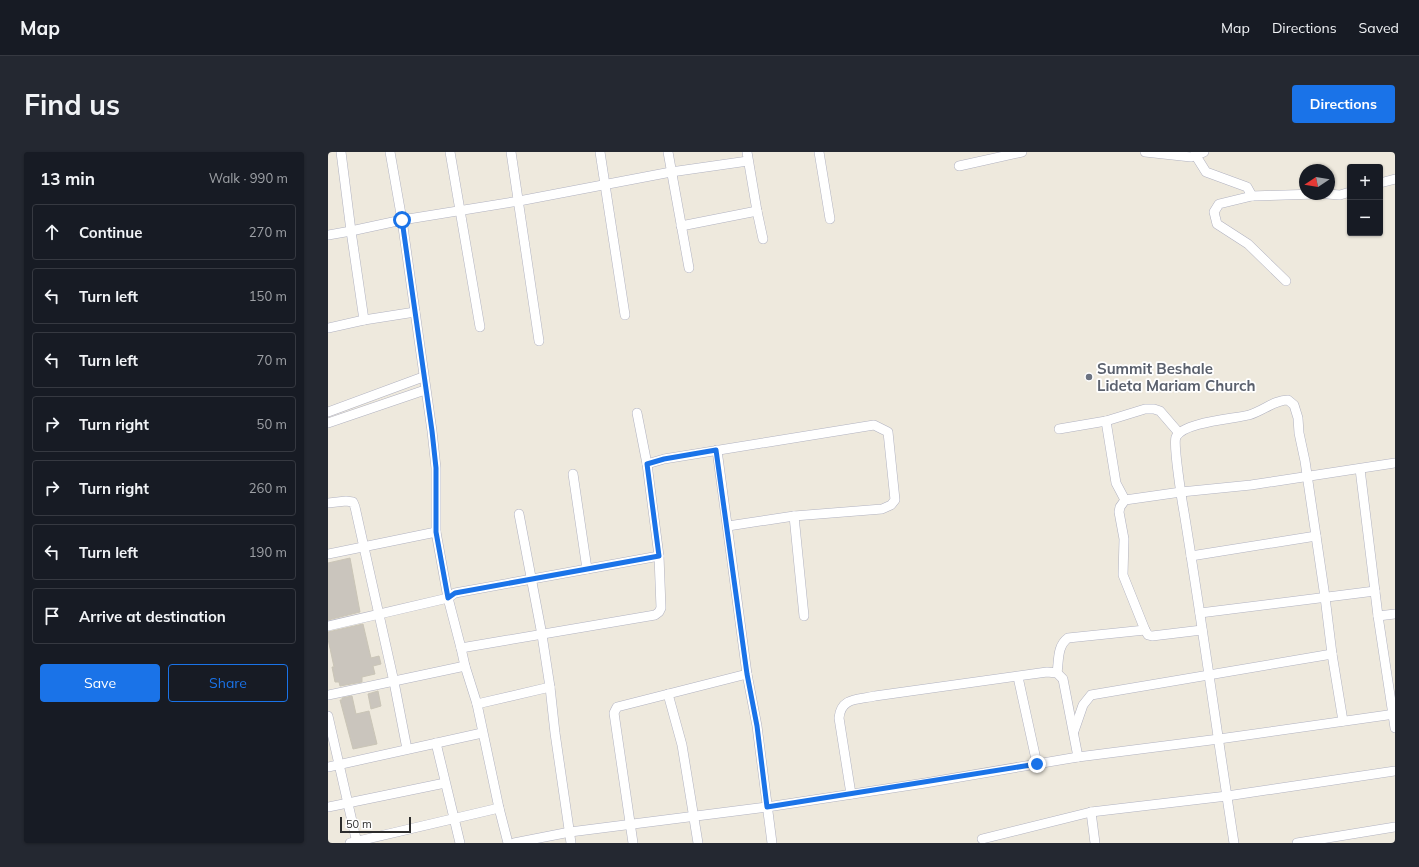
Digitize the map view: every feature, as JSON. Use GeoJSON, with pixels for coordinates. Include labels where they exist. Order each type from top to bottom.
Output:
{"type":"FeatureCollection","features":[{"type":"Feature","properties":{"kind":"street"},"geometry":{"type":"LineString","coordinates":[[341,152],[364,320]]}},
{"type":"Feature","properties":{"kind":"street"},"geometry":{"type":"LineString","coordinates":[[390,152],[402,220],[432,431],[436,468],[436,532],[448,598],[465,666],[477,704],[482,733],[508,843]]}},
{"type":"Feature","properties":{"kind":"street"},"geometry":{"type":"LineString","coordinates":[[450,152],[480,327]]}},
{"type":"Feature","properties":{"kind":"street"},"geometry":{"type":"LineString","coordinates":[[511,152],[540,341]]}},
{"type":"Feature","properties":{"kind":"street"},"geometry":{"type":"LineString","coordinates":[[600,152],[625,316]]}},
{"type":"Feature","properties":{"kind":"street"},"geometry":{"type":"LineString","coordinates":[[668,152],[689,268]]}},
{"type":"Feature","properties":{"kind":"street"},"geometry":{"type":"LineString","coordinates":[[819,152],[830,219]]}},
{"type":"Feature","properties":{"kind":"street"},"geometry":{"type":"LineString","coordinates":[[959,166],[1022,152]]}},
{"type":"Feature","properties":{"kind":"street"},"geometry":{"type":"LineString","coordinates":[[1144,152],[1191,157],[1200,154],[1206,172],[1247,187],[1252,196]]}},
{"type":"Feature","properties":{"kind":"street"},"geometry":{"type":"LineString","coordinates":[[328,235],[402,220],[519,201],[748,156],[756,211],[763,239]]}},
{"type":"Feature","properties":{"kind":"street"},"geometry":{"type":"LineString","coordinates":[[1383,182],[1395,179]]}},
{"type":"Feature","properties":{"kind":"street"},"geometry":{"type":"LineString","coordinates":[[1335,195],[1347,193]]}},
{"type":"Feature","properties":{"kind":"street"},"geometry":{"type":"LineString","coordinates":[[1286,281],[1248,244],[1217,224],[1214,212],[1219,204],[1252,196],[1299,195]]}},
{"type":"Feature","properties":{"kind":"street"},"geometry":{"type":"LineString","coordinates":[[681,226],[756,211]]}},
{"type":"Feature","properties":{"kind":"street"},"geometry":{"type":"LineString","coordinates":[[328,328],[364,320],[415,312]]}},
{"type":"Feature","properties":{"kind":"street"},"geometry":{"type":"LineString","coordinates":[[328,412],[424,377]]}},
{"type":"Feature","properties":{"kind":"street"},"geometry":{"type":"LineString","coordinates":[[328,423],[425,390]]}},
{"type":"Feature","properties":{"kind":"street"},"geometry":{"type":"LineString","coordinates":[[1234,843],[1175,446],[1175,439],[1179,433],[1189,427],[1250,414],[1282,400],[1288,400],[1294,405],[1298,418],[1307,476],[1343,721]]}},
{"type":"Feature","properties":{"kind":"street"},"geometry":{"type":"LineString","coordinates":[[1058,429],[1106,420],[1145,409],[1154,408],[1160,411],[1179,433]]}},
{"type":"Feature","properties":{"kind":"street"},"geometry":{"type":"LineString","coordinates":[[461,648],[655,615],[659,612],[661,608],[659,556],[647,464],[637,413]]}},
{"type":"Feature","properties":{"kind":"street"},"geometry":{"type":"LineString","coordinates":[[1106,420],[1116,484],[1125,500]]}},
{"type":"Feature","properties":{"kind":"street"},"geometry":{"type":"LineString","coordinates":[[647,464],[664,459],[716,450],[874,425],[888,432],[895,500],[891,504],[882,509],[794,516],[728,526]]}},
{"type":"Feature","properties":{"kind":"street"},"geometry":{"type":"LineString","coordinates":[[716,450],[728,526],[747,674],[757,726],[772,843]]}},
{"type":"Feature","properties":{"kind":"street"},"geometry":{"type":"LineString","coordinates":[[1202,630],[1152,636],[1148,635],[1145,630],[1132,594],[1123,575],[1124,539],[1119,512],[1120,507],[1125,500],[1181,492],[1251,485],[1395,463]]}},
{"type":"Feature","properties":{"kind":"street"},"geometry":{"type":"LineString","coordinates":[[1360,469],[1378,616],[1395,728]]}},
{"type":"Feature","properties":{"kind":"street"},"geometry":{"type":"LineString","coordinates":[[573,474],[587,569]]}},
{"type":"Feature","properties":{"kind":"street"},"geometry":{"type":"LineString","coordinates":[[328,503],[346,501],[353,502],[355,507],[394,682],[407,749]]}},
{"type":"Feature","properties":{"kind":"street"},"geometry":{"type":"LineString","coordinates":[[519,514],[542,635],[571,843]]}},
{"type":"Feature","properties":{"kind":"street"},"geometry":{"type":"LineString","coordinates":[[794,516],[804,616]]}},
{"type":"Feature","properties":{"kind":"street"},"geometry":{"type":"LineString","coordinates":[[328,554],[436,532]]}},
{"type":"Feature","properties":{"kind":"street"},"geometry":{"type":"LineString","coordinates":[[1191,556],[1316,536]]}},
{"type":"Feature","properties":{"kind":"street"},"geometry":{"type":"LineString","coordinates":[[328,626],[448,598],[455,593],[659,556]]}},
{"type":"Feature","properties":{"kind":"street"},"geometry":{"type":"LineString","coordinates":[[1200,613],[1375,592]]}},
{"type":"Feature","properties":{"kind":"street"},"geometry":{"type":"LineString","coordinates":[[1378,616],[1395,614]]}},
{"type":"Feature","properties":{"kind":"street"},"geometry":{"type":"LineString","coordinates":[[1057,673],[1060,648],[1068,638],[1145,630]]}},
{"type":"Feature","properties":{"kind":"street"},"geometry":{"type":"LineString","coordinates":[[1074,731],[1083,705],[1091,695],[1332,654]]}},
{"type":"Feature","properties":{"kind":"street"},"geometry":{"type":"LineString","coordinates":[[328,695],[465,666]]}},
{"type":"Feature","properties":{"kind":"street"},"geometry":{"type":"LineString","coordinates":[[851,794],[839,718],[840,711],[843,705],[848,702],[875,696],[1047,672],[1057,673],[1063,679],[1078,757]]}},
{"type":"Feature","properties":{"kind":"street"},"geometry":{"type":"LineString","coordinates":[[633,843],[614,713],[617,707],[747,674]]}},
{"type":"Feature","properties":{"kind":"street"},"geometry":{"type":"LineString","coordinates":[[1018,677],[1037,764]]}},
{"type":"Feature","properties":{"kind":"street"},"geometry":{"type":"LineString","coordinates":[[477,704],[550,687]]}},
{"type":"Feature","properties":{"kind":"street"},"geometry":{"type":"LineString","coordinates":[[668,694],[682,745],[698,843]]}},
{"type":"Feature","properties":{"kind":"street"},"geometry":{"type":"LineString","coordinates":[[514,843],[570,832],[767,807],[1078,757],[1219,740],[1394,714]]}},
{"type":"Feature","properties":{"kind":"street"},"geometry":{"type":"LineString","coordinates":[[328,716],[340,764],[355,842],[499,808]]}},
{"type":"Feature","properties":{"kind":"street"},"geometry":{"type":"LineString","coordinates":[[328,767],[482,733]]}},
{"type":"Feature","properties":{"kind":"street"},"geometry":{"type":"LineString","coordinates":[[436,743],[460,843]]}},
{"type":"Feature","properties":{"kind":"street"},"geometry":{"type":"LineString","coordinates":[[982,839],[1091,812],[1227,796],[1395,771]]}},
{"type":"Feature","properties":{"kind":"street"},"geometry":{"type":"LineString","coordinates":[[328,808],[445,783]]}},
{"type":"Feature","properties":{"kind":"street"},"geometry":{"type":"LineString","coordinates":[[1091,812],[1095,843]]}},
{"type":"Feature","properties":{"kind":"street"},"geometry":{"type":"LineString","coordinates":[[1297,843],[1395,827]]}},
{"type":"Feature","properties":{"kind":"building"},"geometry":{"type":"Polygon","coordinates":[[[350,558],[360,612],[328,620],[328,563],[350,558]]]}},
{"type":"Feature","properties":{"kind":"building"},"geometry":{"type":"Polygon","coordinates":[[[363,624],[371,658],[379,656],[381,664],[373,666],[375,674],[362,677],[362,682],[340,686],[339,682],[335,682],[328,632],[363,624]]]}},
{"type":"Feature","properties":{"kind":"building"},"geometry":{"type":"Polygon","coordinates":[[[378,691],[381,706],[371,709],[368,694],[378,691]]]}},
{"type":"Feature","properties":{"kind":"building"},"geometry":{"type":"Polygon","coordinates":[[[352,696],[356,714],[369,711],[377,744],[353,749],[340,700],[342,700],[342,698],[352,696]]]}},
{"type":"Feature","properties":{"kind":"place","name":"Summit Beshale Lideta Mariam Church"},"geometry":{"type":"Point","coordinates":[1089,377]}},
{"type":"Feature","properties":{"kind":"route"},"geometry":{"type":"LineString","coordinates":[[402,220],[432,431],[436,468],[436,532],[448,598],[455,593],[659,556],[647,464],[664,459],[716,450],[728,526],[747,674],[757,726],[767,807],[1037,764]]}}]}
